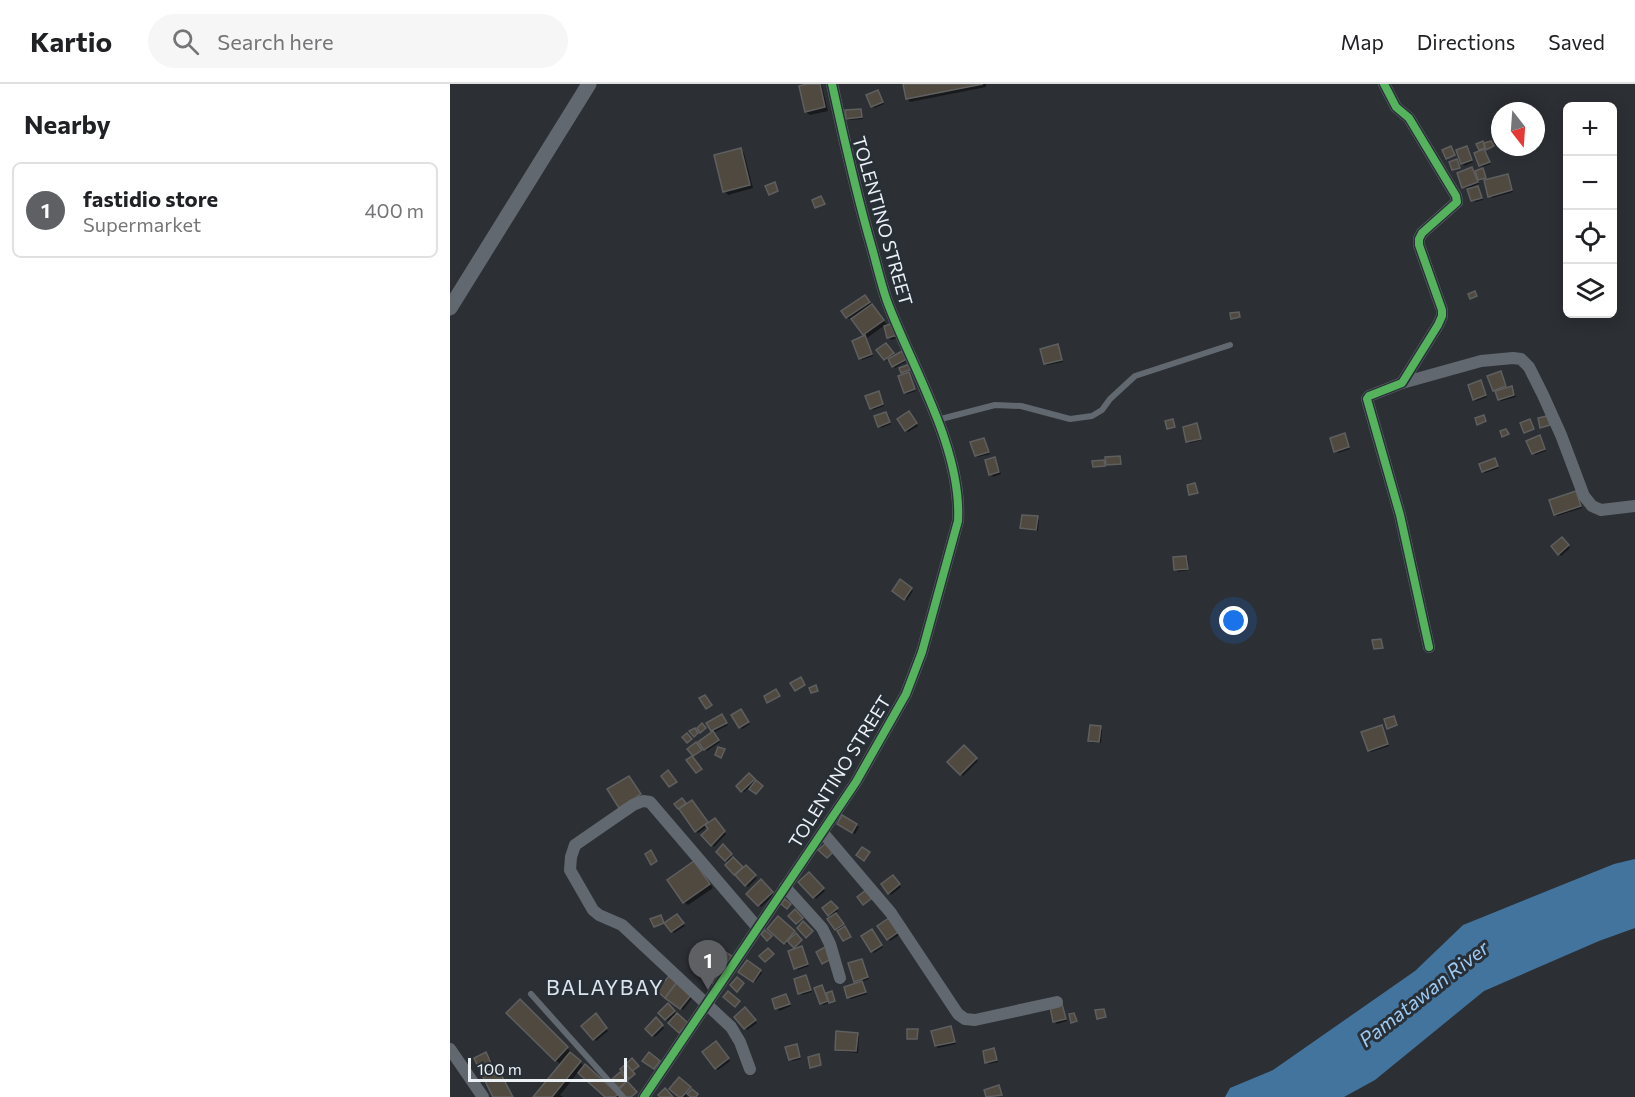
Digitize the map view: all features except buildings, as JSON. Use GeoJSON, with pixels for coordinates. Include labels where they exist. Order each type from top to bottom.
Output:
{"type":"FeatureCollection","features":[{"type":"Feature","properties":{"kind":"street"},"geometry":{"type":"LineString","coordinates":[[450,308],[590,84]]}},
{"type":"Feature","properties":{"kind":"street","name":"TOLENTINO STREET"},"geometry":{"type":"LineString","coordinates":[[644,1097],[757,927],[823,833],[856,782],[906,694],[922,652],[958,521],[959,501],[956,481],[937,420],[886,300],[854,187],[832,84]]}},
{"type":"Feature","properties":{"kind":"street"},"geometry":{"type":"LineString","coordinates":[[1383,84],[1396,107],[1409,118],[1456,196],[1456,202],[1422,233],[1419,239],[1442,316],[1402,383]]}},
{"type":"Feature","properties":{"kind":"street"},"geometry":{"type":"LineString","coordinates":[[1429,647],[1400,515],[1367,399],[1369,396],[1402,383],[1481,361],[1521,359],[1529,367],[1543,395],[1584,496],[1592,506],[1602,510],[1635,506]]}},
{"type":"Feature","properties":{"kind":"street"},"geometry":{"type":"LineString","coordinates":[[750,1069],[740,1042],[731,1027],[622,925],[593,910],[570,870],[575,845],[633,805],[643,801],[650,802],[757,927]]}},
{"type":"Feature","properties":{"kind":"street"},"geometry":{"type":"LineString","coordinates":[[823,833],[891,913],[958,1014],[965,1019],[975,1020],[1057,1002]]}},
{"type":"Feature","properties":{"kind":"street"},"geometry":{"type":"LineString","coordinates":[[785,887],[822,928],[830,944],[840,978]]}},
{"type":"Feature","properties":{"kind":"street"},"geometry":{"type":"LineString","coordinates":[[450,1049],[483,1097]]}},
{"type":"Feature","properties":{"kind":"lane"},"geometry":{"type":"LineString","coordinates":[[937,420],[995,405],[1021,406],[1070,419],[1092,416],[1102,410],[1135,375],[1230,345]]}},
{"type":"Feature","properties":{"kind":"lane"},"geometry":{"type":"LineString","coordinates":[[531,994],[623,1097]]}},
{"type":"Feature","properties":{"kind":"water","name":"Pamatawan River"},"geometry":{"type":"Polygon","coordinates":[[[1635,859],[1635,928],[1599,941],[1484,991],[1375,1080],[1344,1097],[1225,1097],[1230,1088],[1273,1070],[1415,971],[1463,925],[1614,864],[1635,859]]]}},
{"type":"Feature","properties":{"kind":"cycle path"},"geometry":{"type":"LineString","coordinates":[[644,1097],[856,782],[906,694],[922,652],[958,521],[957,493],[944,437],[885,295],[855,187],[832,84]]}},
{"type":"Feature","properties":{"kind":"cycle path"},"geometry":{"type":"LineString","coordinates":[[1384,84],[1396,107],[1409,118],[1456,196],[1457,202],[1422,233],[1419,239],[1419,245],[1442,310],[1438,325],[1402,383],[1369,396],[1367,399],[1400,515],[1429,647]]}},
{"type":"Feature","properties":{"kind":"place","name":"fastidio store"},"geometry":{"type":"Point","coordinates":[708,990]}},
{"type":"Feature","properties":{"kind":"district","name":"BALAYBAY"},"geometry":{"type":"Point","coordinates":[605,988]}}]}
